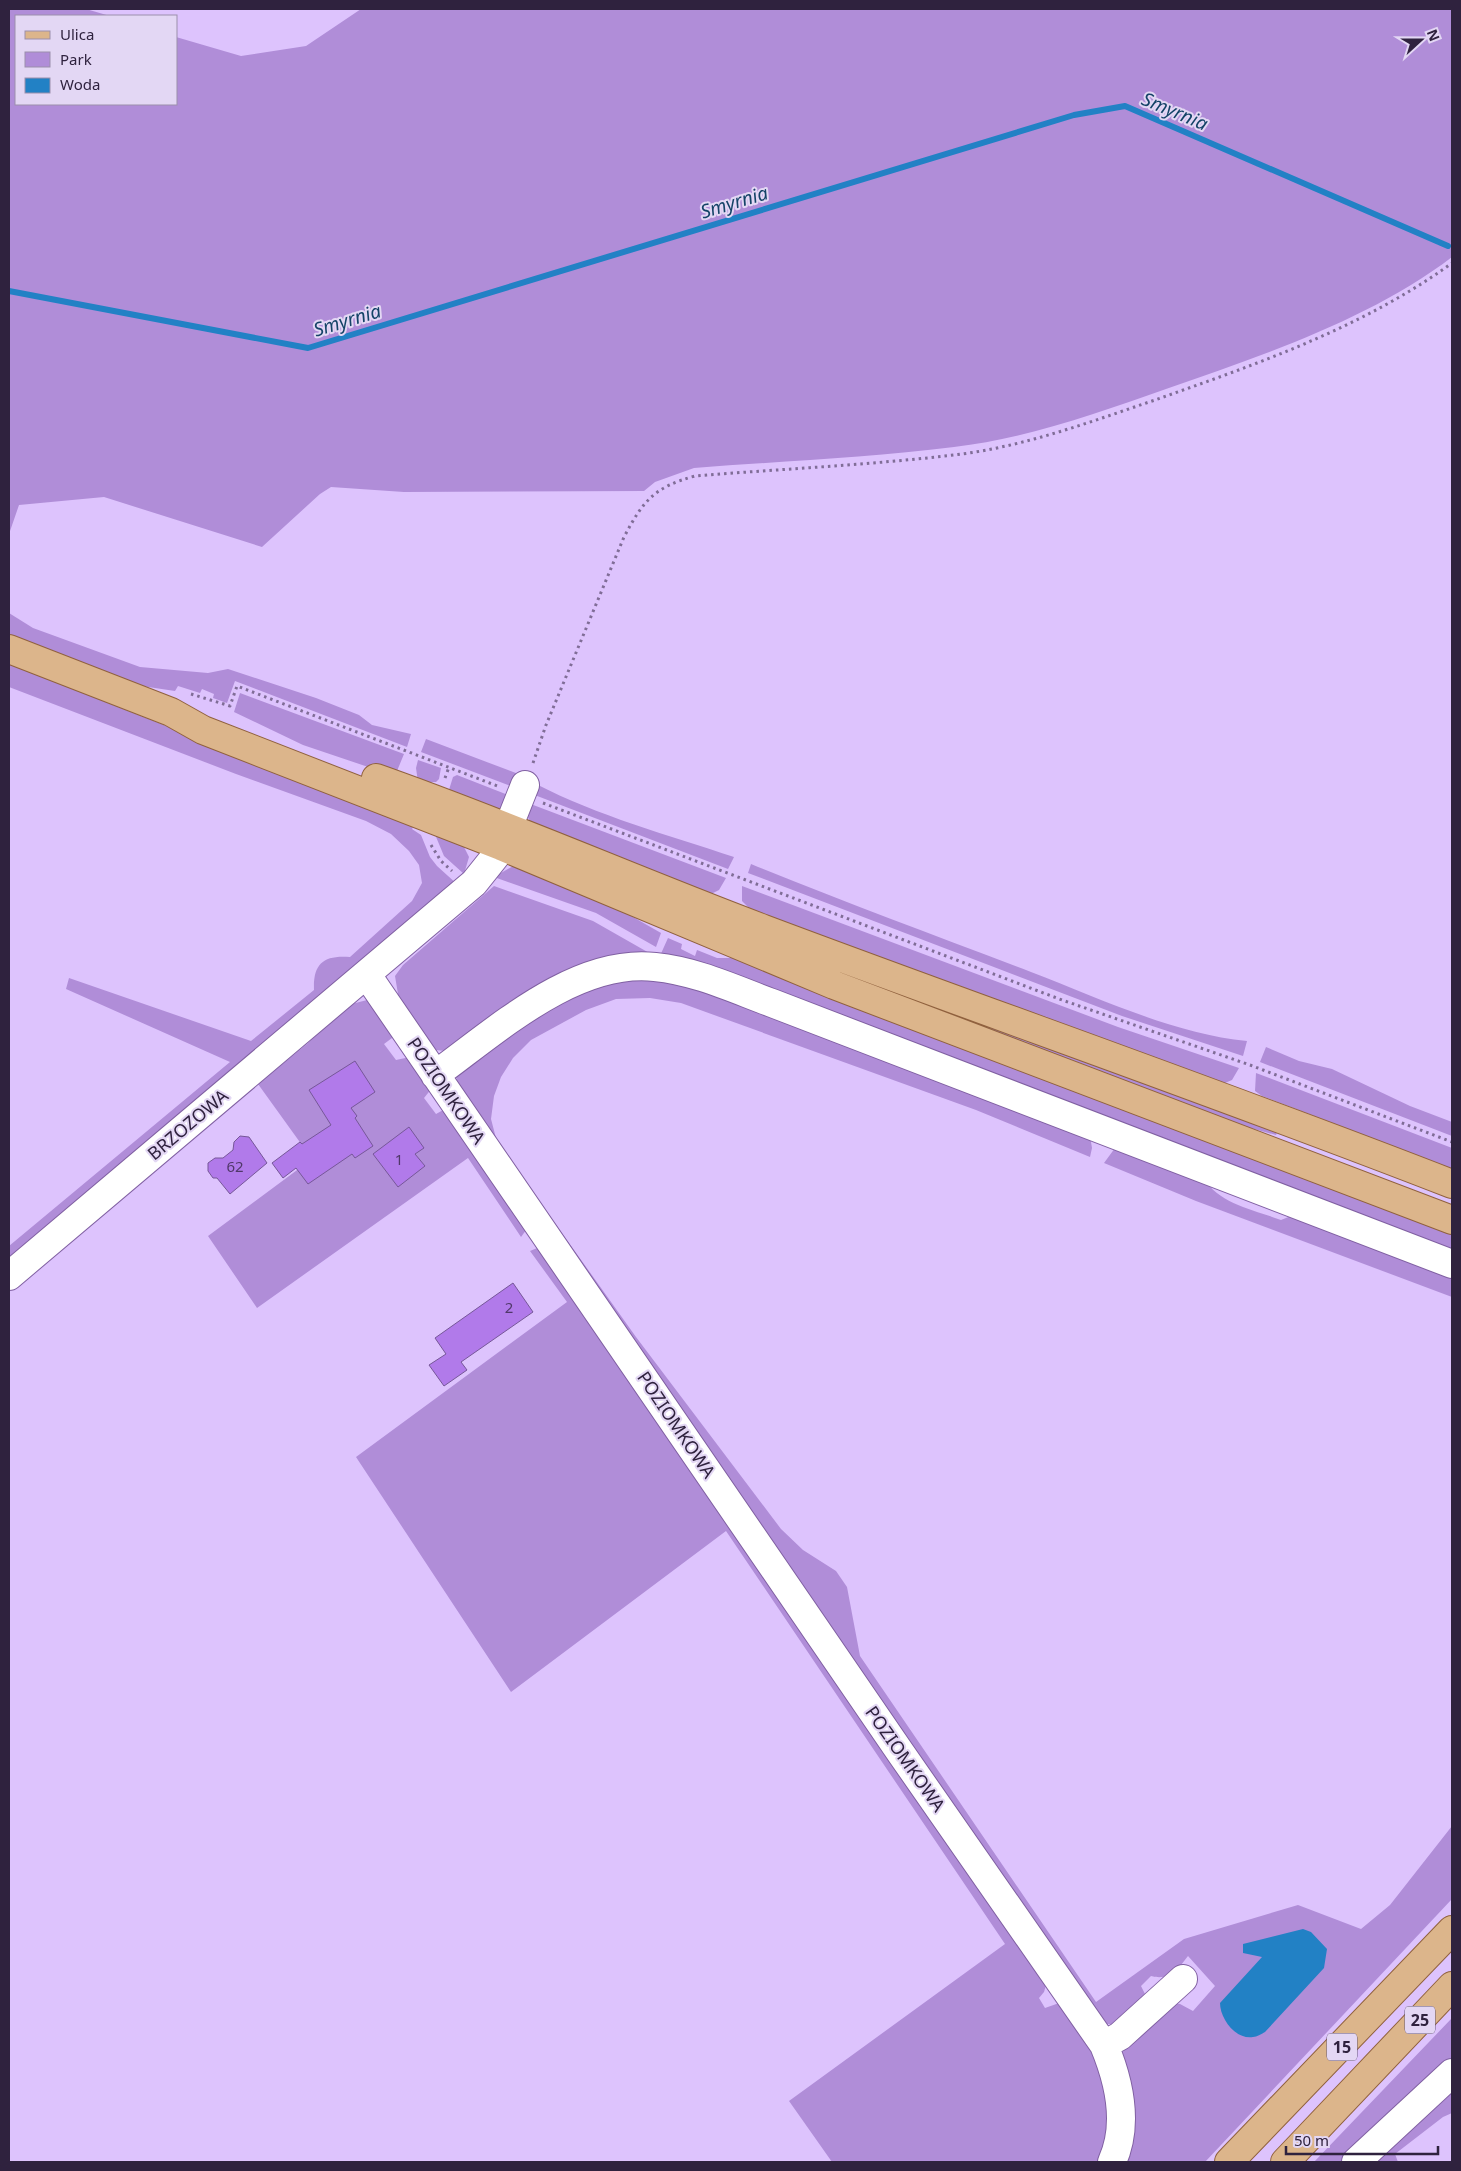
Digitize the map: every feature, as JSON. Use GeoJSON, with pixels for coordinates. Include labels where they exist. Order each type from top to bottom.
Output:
{"type":"FeatureCollection","features":[{"type":"Feature","properties":{"kind":"main road"},"geometry":{"type":"LineString","coordinates":[[9,650],[179,702],[208,718],[437,800],[505,837],[834,985],[1452,1220]]}},
{"type":"Feature","properties":{"kind":"main road"},"geometry":{"type":"LineString","coordinates":[[505,837],[758,927],[1325,1134],[1452,1184]]}},
{"type":"Feature","properties":{"kind":"main road","name":"15"},"geometry":{"type":"LineString","coordinates":[[1230,2162],[1452,1930]]}},
{"type":"Feature","properties":{"kind":"main road","name":"25"},"geometry":{"type":"LineString","coordinates":[[1389,2053],[1452,1986]]}},
{"type":"Feature","properties":{"kind":"main road","name":"15"},"geometry":{"type":"LineString","coordinates":[[1285,2162],[1389,2053],[1416,2036],[1452,2002]]}},
{"type":"Feature","properties":{"kind":"street"},"geometry":{"type":"LineString","coordinates":[[367,975],[469,888],[489,866],[505,837],[524,790]]}},
{"type":"Feature","properties":{"kind":"street"},"geometry":{"type":"LineString","coordinates":[[435,1075],[544,997],[580,978],[636,965],[674,970],[696,975],[772,1003],[1452,1264]]}},
{"type":"Feature","properties":{"kind":"street","name":"POZIOMKOWA"},"geometry":{"type":"LineString","coordinates":[[367,975],[1104,2045],[1113,2068],[1120,2096],[1121,2129],[1112,2162]]}},
{"type":"Feature","properties":{"kind":"street","name":"BRZOZOWA"},"geometry":{"type":"LineString","coordinates":[[9,1276],[367,975]]}},
{"type":"Feature","properties":{"kind":"street"},"geometry":{"type":"LineString","coordinates":[[1104,2045],[1120,2036],[1183,1979]]}},
{"type":"Feature","properties":{"kind":"street"},"geometry":{"type":"LineString","coordinates":[[1356,2162],[1452,2073]]}},
{"type":"Feature","properties":{"kind":"path"},"geometry":{"type":"LineString","coordinates":[[524,790],[546,725],[624,537],[639,508],[659,490],[675,481],[695,476],[956,455],[1055,432],[1179,391],[1305,343],[1400,296],[1452,263]]}},
{"type":"Feature","properties":{"kind":"path"},"geometry":{"type":"LineString","coordinates":[[179,702],[230,706],[237,686],[524,790],[1062,1000],[1250,1065],[1452,1142]]}},
{"type":"Feature","properties":{"kind":"path"},"geometry":{"type":"LineString","coordinates":[[430,841],[441,861],[469,888]]}},
{"type":"Feature","properties":{"kind":"green space"},"geometry":{"type":"Polygon","coordinates":[[[9,9],[86,9],[107,15],[15,15],[15,105],[178,105],[178,38],[241,56],[306,46],[361,9],[1452,9],[1452,257],[1386,299],[1314,334],[1277,349],[1088,416],[1008,438],[954,447],[889,454],[694,468],[655,482],[644,491],[404,492],[331,487],[320,494],[262,547],[104,497],[19,505],[9,534],[9,9]]]}},
{"type":"Feature","properties":{"kind":"green space"},"geometry":{"type":"Polygon","coordinates":[[[9,613],[33,628],[140,667],[208,673],[228,669],[316,698],[359,715],[372,725],[411,734],[407,747],[235,681],[227,703],[213,698],[214,694],[202,689],[200,693],[178,686],[175,691],[135,685],[9,636],[9,613]]]}},
{"type":"Feature","properties":{"kind":"green space"},"geometry":{"type":"Polygon","coordinates":[[[9,664],[415,824],[412,829],[421,835],[430,857],[458,885],[9,1267],[9,1246],[230,1062],[66,989],[69,978],[251,1041],[314,990],[316,973],[322,963],[327,959],[350,957],[412,901],[422,883],[419,865],[409,851],[391,834],[366,821],[236,774],[9,687],[9,664]]]}},
{"type":"Feature","properties":{"kind":"green space"},"geometry":{"type":"Polygon","coordinates":[[[240,693],[404,754],[397,771],[386,773],[303,745],[234,712],[240,693]]]}},
{"type":"Feature","properties":{"kind":"green space"},"geometry":{"type":"Polygon","coordinates":[[[426,739],[521,775],[516,788],[421,752],[426,739]]]}},
{"type":"Feature","properties":{"kind":"green space"},"geometry":{"type":"Polygon","coordinates":[[[418,760],[441,768],[439,779],[436,782],[431,782],[429,787],[418,782],[416,768],[418,760]]]}},
{"type":"Feature","properties":{"kind":"green space"},"geometry":{"type":"Polygon","coordinates":[[[457,775],[513,797],[503,811],[448,793],[453,777],[457,775]]]}},
{"type":"Feature","properties":{"kind":"green space"},"geometry":{"type":"Polygon","coordinates":[[[536,784],[608,815],[734,857],[728,869],[532,794],[536,784]]]}},
{"type":"Feature","properties":{"kind":"green space"},"geometry":{"type":"Polygon","coordinates":[[[528,803],[726,878],[719,890],[711,894],[531,823],[526,814],[528,803]]]}},
{"type":"Feature","properties":{"kind":"green space"},"geometry":{"type":"Polygon","coordinates":[[[434,832],[461,841],[469,857],[464,874],[444,856],[434,832]]]}},
{"type":"Feature","properties":{"kind":"green space"},"geometry":{"type":"Polygon","coordinates":[[[751,864],[1137,1014],[1192,1031],[1247,1041],[1243,1056],[1122,1016],[748,873],[751,864]]]}},
{"type":"Feature","properties":{"kind":"green space"},"geometry":{"type":"Polygon","coordinates":[[[515,865],[598,897],[661,933],[656,947],[596,913],[494,877],[515,865]]]}},
{"type":"Feature","properties":{"kind":"green space"},"geometry":{"type":"Polygon","coordinates":[[[494,886],[593,921],[651,954],[446,1051],[435,1050],[393,996],[398,994],[395,976],[403,965],[494,886]]]}},
{"type":"Feature","properties":{"kind":"green space"},"geometry":{"type":"Polygon","coordinates":[[[742,886],[1118,1027],[1239,1068],[1232,1080],[1225,1083],[1079,1034],[749,908],[742,901],[742,886]]]}},
{"type":"Feature","properties":{"kind":"green space"},"geometry":{"type":"Polygon","coordinates":[[[668,938],[682,944],[681,949],[695,956],[697,950],[717,958],[735,958],[1452,1231],[1452,1260],[659,958],[668,938]]]}},
{"type":"Feature","properties":{"kind":"green space"},"geometry":{"type":"Polygon","coordinates":[[[839,971],[1278,1130],[1276,1135],[1179,1108],[838,976],[839,971]]]}},
{"type":"Feature","properties":{"kind":"green space"},"geometry":{"type":"Polygon","coordinates":[[[674,977],[1090,1136],[1092,1148],[1090,1157],[976,1110],[681,1003],[650,998],[616,999],[586,1010],[531,1040],[513,1058],[501,1077],[494,1096],[491,1119],[497,1142],[636,1337],[781,1529],[803,1550],[836,1571],[847,1587],[860,1656],[1096,2002],[1184,1939],[1298,1905],[1361,1929],[1390,1905],[1452,1826],[1452,1899],[1205,2162],[1124,2162],[1123,2052],[1126,2043],[1171,2003],[1180,2004],[1193,2011],[1215,1986],[1188,1956],[1173,1973],[1163,1977],[1151,1976],[1141,1986],[1147,1998],[1113,2024],[1106,2024],[1098,2019],[456,1083],[457,1075],[553,1004],[617,978],[674,977]]]}},
{"type":"Feature","properties":{"kind":"green space"},"geometry":{"type":"Polygon","coordinates":[[[367,1000],[376,1007],[390,1027],[392,1038],[384,1044],[396,1060],[410,1057],[432,1088],[424,1098],[436,1114],[445,1109],[529,1226],[521,1237],[468,1158],[257,1308],[208,1236],[312,1159],[258,1084],[307,1044],[348,1005],[367,1000]]]}},
{"type":"Feature","properties":{"kind":"green space"},"geometry":{"type":"Polygon","coordinates":[[[1266,1047],[1299,1061],[1332,1069],[1410,1106],[1452,1122],[1452,1136],[1260,1062],[1266,1047]]]}},
{"type":"Feature","properties":{"kind":"green space"},"geometry":{"type":"Polygon","coordinates":[[[1256,1073],[1452,1148],[1452,1169],[1262,1096],[1255,1091],[1256,1073]]]}},
{"type":"Feature","properties":{"kind":"green space"},"geometry":{"type":"Polygon","coordinates":[[[1115,1148],[1205,1179],[1219,1194],[1238,1205],[1281,1220],[1296,1214],[1452,1275],[1452,1297],[1196,1201],[1104,1163],[1115,1148]]]}},
{"type":"Feature","properties":{"kind":"green space"},"geometry":{"type":"Polygon","coordinates":[[[542,1246],[1047,1982],[1044,1992],[1039,1998],[1045,2008],[1062,2002],[1101,2065],[1109,2127],[1102,2162],[832,2162],[789,2101],[1005,1944],[726,1531],[511,1692],[356,1457],[567,1302],[530,1251],[542,1246]]]}},
{"type":"Feature","properties":{"kind":"green space"},"geometry":{"type":"Polygon","coordinates":[[[1452,2018],[1452,2066],[1347,2162],[1314,2162],[1452,2018]]]}},
{"type":"Feature","properties":{"kind":"green space"},"geometry":{"type":"Polygon","coordinates":[[[1452,2081],[1452,2113],[1443,2117],[1395,2154],[1398,2162],[1368,2162],[1452,2081]]]}},
{"type":"Feature","properties":{"kind":"water"},"geometry":{"type":"Polygon","coordinates":[[[1303,1929],[1311,1932],[1327,1949],[1324,1968],[1265,2032],[1254,2037],[1246,2037],[1235,2032],[1226,2021],[1220,2003],[1262,1957],[1243,1953],[1243,1944],[1303,1929]]]}},
{"type":"Feature","properties":{"kind":"building"},"geometry":{"type":"Polygon","coordinates":[[[355,1061],[375,1092],[351,1108],[357,1116],[355,1118],[373,1146],[355,1158],[352,1154],[308,1184],[296,1168],[283,1178],[272,1163],[300,1142],[302,1144],[331,1125],[309,1090],[355,1061]]]}},
{"type":"Feature","properties":{"kind":"building"},"geometry":{"type":"Polygon","coordinates":[[[409,1127],[424,1148],[415,1154],[425,1166],[398,1187],[373,1154],[409,1127]]]}},
{"type":"Feature","properties":{"kind":"building"},"geometry":{"type":"Polygon","coordinates":[[[240,1136],[249,1137],[267,1163],[230,1194],[217,1178],[213,1178],[208,1171],[208,1163],[215,1158],[223,1158],[233,1150],[234,1142],[240,1136]]]}},
{"type":"Feature","properties":{"kind":"building"},"geometry":{"type":"Polygon","coordinates":[[[513,1283],[533,1312],[461,1362],[467,1370],[444,1386],[429,1365],[446,1354],[435,1338],[513,1283]]]}},
{"type":"Feature","properties":{"kind":"waterway","name":"Smyrnia"},"geometry":{"type":"LineString","coordinates":[[9,291],[308,348],[1074,115],[1125,106],[1448,246]]}}]}
